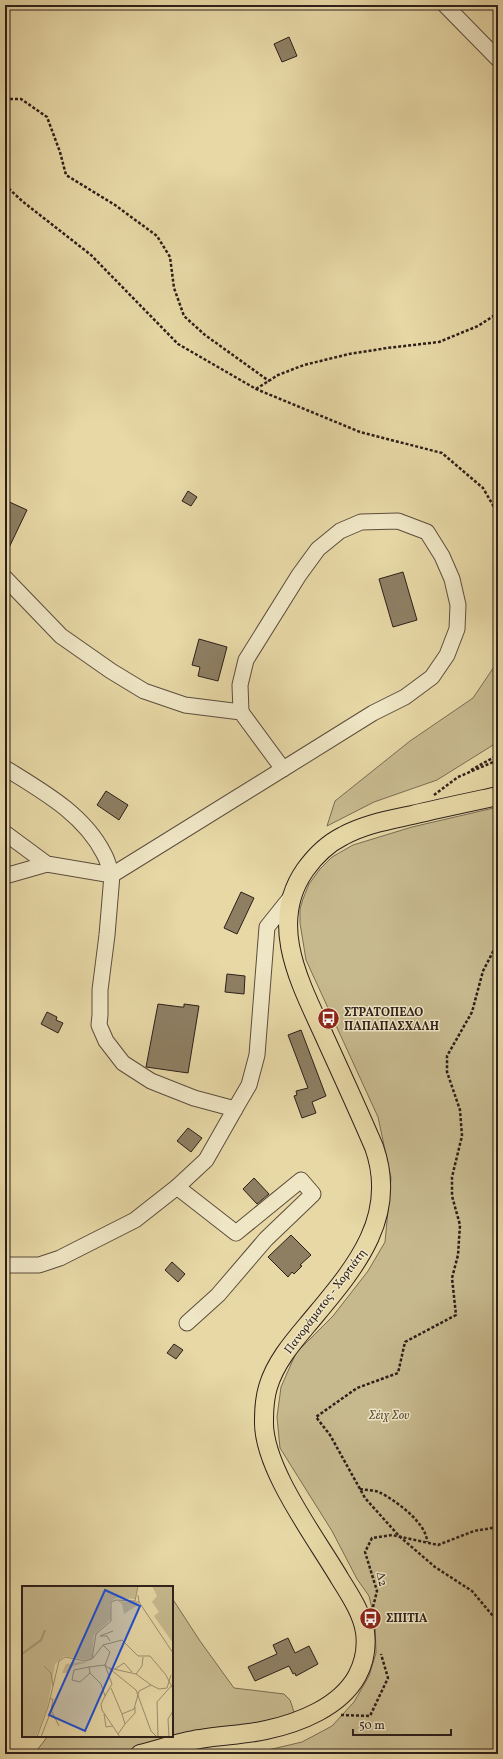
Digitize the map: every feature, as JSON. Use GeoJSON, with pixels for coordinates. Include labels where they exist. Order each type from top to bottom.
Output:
{"type":"FeatureCollection","features":[{"type":"Feature","properties":{"kind":"main road","name":"Πανοράματος - Χορτιάτη"},"geometry":{"type":"LineString","coordinates":[[140,1754],[200,1739],[266,1730],[311,1715],[328,1707],[342,1695],[356,1678],[362,1667],[365,1633],[362,1621],[275,1468],[264,1435],[263,1423],[265,1398],[270,1380],[285,1353],[346,1276],[366,1245],[372,1234],[378,1213],[381,1189],[379,1165],[374,1147],[306,995],[293,960],[288,933],[289,908],[291,897],[296,885],[308,867],[332,842],[342,836],[368,825],[498,796]]}},
{"type":"Feature","properties":{"kind":"street"},"geometry":{"type":"LineString","coordinates":[[445,5],[498,59]]}},
{"type":"Feature","properties":{"kind":"street"},"geometry":{"type":"LineString","coordinates":[[5,876],[47,864],[112,875],[283,769],[373,713],[404,697],[432,677],[447,655],[457,629],[458,605],[452,579],[442,556],[427,532],[398,521],[361,522],[340,531],[318,549],[299,575],[246,660],[240,685],[241,712],[283,769]]}},
{"type":"Feature","properties":{"kind":"street"},"geometry":{"type":"LineString","coordinates":[[5,578],[61,636],[111,671],[144,691],[185,705],[241,712]]}},
{"type":"Feature","properties":{"kind":"street"},"geometry":{"type":"LineString","coordinates":[[5,768],[66,808],[94,837],[105,855],[112,875],[107,935],[100,990],[99,1025],[106,1041],[123,1063],[152,1081],[194,1098],[235,1109]]}},
{"type":"Feature","properties":{"kind":"street"},"geometry":{"type":"LineString","coordinates":[[5,833],[47,864]]}},
{"type":"Feature","properties":{"kind":"street"},"geometry":{"type":"LineString","coordinates":[[5,1265],[39,1265],[60,1258],[135,1220],[177,1187],[206,1160],[249,1085],[257,1054],[266,927],[291,897]]}},
{"type":"Feature","properties":{"kind":"street"},"geometry":{"type":"LineString","coordinates":[[177,1187],[236,1233],[301,1180],[312,1194],[266,1239],[218,1295],[187,1323]]}},
{"type":"Feature","properties":{"kind":"path"},"geometry":{"type":"LineString","coordinates":[[5,99],[21,99],[47,117],[60,152],[66,175],[115,205],[157,236],[170,257],[174,288],[184,316],[205,335],[269,381]]}},
{"type":"Feature","properties":{"kind":"path"},"geometry":{"type":"LineString","coordinates":[[5,185],[22,201],[91,255],[178,344],[256,390],[360,432],[442,453],[483,488],[498,513]]}},
{"type":"Feature","properties":{"kind":"path"},"geometry":{"type":"LineString","coordinates":[[256,390],[278,374],[304,365],[349,354],[439,342],[478,326],[498,313]]}},
{"type":"Feature","properties":{"kind":"path"},"geometry":{"type":"LineString","coordinates":[[425,812],[432,796],[458,776],[498,756]]}},
{"type":"Feature","properties":{"kind":"path"},"geometry":{"type":"LineString","coordinates":[[458,776],[498,760]]}},
{"type":"Feature","properties":{"kind":"path"},"geometry":{"type":"LineString","coordinates":[[498,942],[483,971],[472,1012],[447,1056],[447,1072],[460,1110],[462,1136],[452,1177],[452,1196],[460,1225],[458,1254],[452,1278],[456,1315],[405,1342],[398,1373],[357,1388],[316,1417],[330,1434],[365,1498],[399,1536],[435,1567],[472,1591],[498,1622]]}},
{"type":"Feature","properties":{"kind":"path"},"geometry":{"type":"LineString","coordinates":[[359,1489],[378,1491],[398,1505],[418,1521],[427,1536],[427,1542]]}},
{"type":"Feature","properties":{"kind":"path","name":"Δ2"},"geometry":{"type":"LineString","coordinates":[[372,1611],[377,1592],[365,1552],[372,1538],[392,1535],[438,1545],[474,1531],[498,1527]]}},
{"type":"Feature","properties":{"kind":"path"},"geometry":{"type":"LineString","coordinates":[[311,1715],[370,1716],[388,1678],[379,1648]]}},
{"type":"Feature","properties":{"kind":"green space"},"geometry":{"type":"Polygon","coordinates":[[[498,661],[498,742],[437,780],[374,802],[327,826],[335,801],[410,741],[473,698],[498,661]]]}},
{"type":"Feature","properties":{"kind":"green space","name":"Σέιχ Σου"},"geometry":{"type":"Polygon","coordinates":[[[498,807],[498,1754],[251,1754],[302,1742],[332,1726],[354,1702],[369,1676],[376,1653],[375,1621],[369,1596],[357,1579],[332,1531],[280,1448],[277,1417],[281,1387],[296,1353],[333,1316],[368,1271],[385,1242],[391,1178],[378,1117],[306,960],[300,923],[300,909],[309,884],[320,869],[332,857],[353,845],[412,827],[498,807]]]}},
{"type":"Feature","properties":{"kind":"green space"},"geometry":{"type":"Polygon","coordinates":[[[173,1600],[200,1641],[234,1688],[284,1694],[290,1700],[294,1712],[277,1724],[115,1752],[92,1754],[34,1754],[47,1737],[173,1737],[173,1600]]]}},
{"type":"Feature","properties":{"kind":"building"},"geometry":{"type":"Polygon","coordinates":[[[289,37],[297,56],[282,62],[274,44],[289,37]]]}},
{"type":"Feature","properties":{"kind":"building"},"geometry":{"type":"Polygon","coordinates":[[[188,491],[197,497],[191,506],[182,501],[188,491]]]}},
{"type":"Feature","properties":{"kind":"building"},"geometry":{"type":"Polygon","coordinates":[[[5,500],[27,510],[5,556],[5,500]]]}},
{"type":"Feature","properties":{"kind":"building"},"geometry":{"type":"Polygon","coordinates":[[[403,572],[417,620],[393,627],[379,579],[403,572]]]}},
{"type":"Feature","properties":{"kind":"building"},"geometry":{"type":"Polygon","coordinates":[[[199,639],[227,647],[218,681],[198,676],[200,667],[192,665],[199,639]]]}},
{"type":"Feature","properties":{"kind":"building"},"geometry":{"type":"Polygon","coordinates":[[[106,791],[128,805],[119,820],[97,805],[106,791]]]}},
{"type":"Feature","properties":{"kind":"building"},"geometry":{"type":"Polygon","coordinates":[[[241,892],[254,898],[237,934],[224,928],[241,892]]]}},
{"type":"Feature","properties":{"kind":"building"},"geometry":{"type":"Polygon","coordinates":[[[227,974],[245,976],[244,994],[225,992],[227,974]]]}},
{"type":"Feature","properties":{"kind":"building"},"geometry":{"type":"Polygon","coordinates":[[[158,1004],[181,1007],[184,1007],[184,1004],[199,1006],[188,1073],[146,1067],[158,1004]]]}},
{"type":"Feature","properties":{"kind":"building"},"geometry":{"type":"Polygon","coordinates":[[[47,1012],[57,1017],[56,1020],[63,1023],[58,1033],[41,1024],[47,1012]]]}},
{"type":"Feature","properties":{"kind":"building"},"geometry":{"type":"Polygon","coordinates":[[[301,1030],[326,1096],[312,1102],[316,1113],[302,1118],[294,1096],[297,1095],[296,1091],[308,1088],[288,1035],[301,1030]]]}},
{"type":"Feature","properties":{"kind":"building"},"geometry":{"type":"Polygon","coordinates":[[[188,1128],[202,1138],[191,1152],[177,1141],[188,1128]]]}},
{"type":"Feature","properties":{"kind":"building"},"geometry":{"type":"Polygon","coordinates":[[[254,1178],[269,1194],[257,1204],[243,1189],[254,1178]]]}},
{"type":"Feature","properties":{"kind":"building"},"geometry":{"type":"Polygon","coordinates":[[[291,1235],[311,1255],[300,1265],[302,1266],[294,1274],[292,1272],[288,1277],[268,1257],[291,1235]]]}},
{"type":"Feature","properties":{"kind":"building"},"geometry":{"type":"Polygon","coordinates":[[[172,1262],[185,1274],[178,1282],[165,1270],[172,1262]]]}},
{"type":"Feature","properties":{"kind":"building"},"geometry":{"type":"Polygon","coordinates":[[[174,1344],[183,1350],[176,1359],[167,1353],[174,1344]]]}},
{"type":"Feature","properties":{"kind":"building"},"geometry":{"type":"Polygon","coordinates":[[[288,1638],[295,1653],[309,1646],[318,1664],[296,1676],[295,1673],[293,1674],[289,1666],[255,1681],[248,1667],[277,1654],[273,1645],[288,1638]]]}},
{"type":"Feature","properties":{"kind":"place","name":"ΣΤΡΑΤΟΠΕΔΟ ΠΑΠΑΠΑΣΧΑΛΗ"},"geometry":{"type":"Point","coordinates":[329,1019]}},
{"type":"Feature","properties":{"kind":"place","name":"ΣΠΙΤΙΑ"},"geometry":{"type":"Point","coordinates":[370,1618]}}]}
